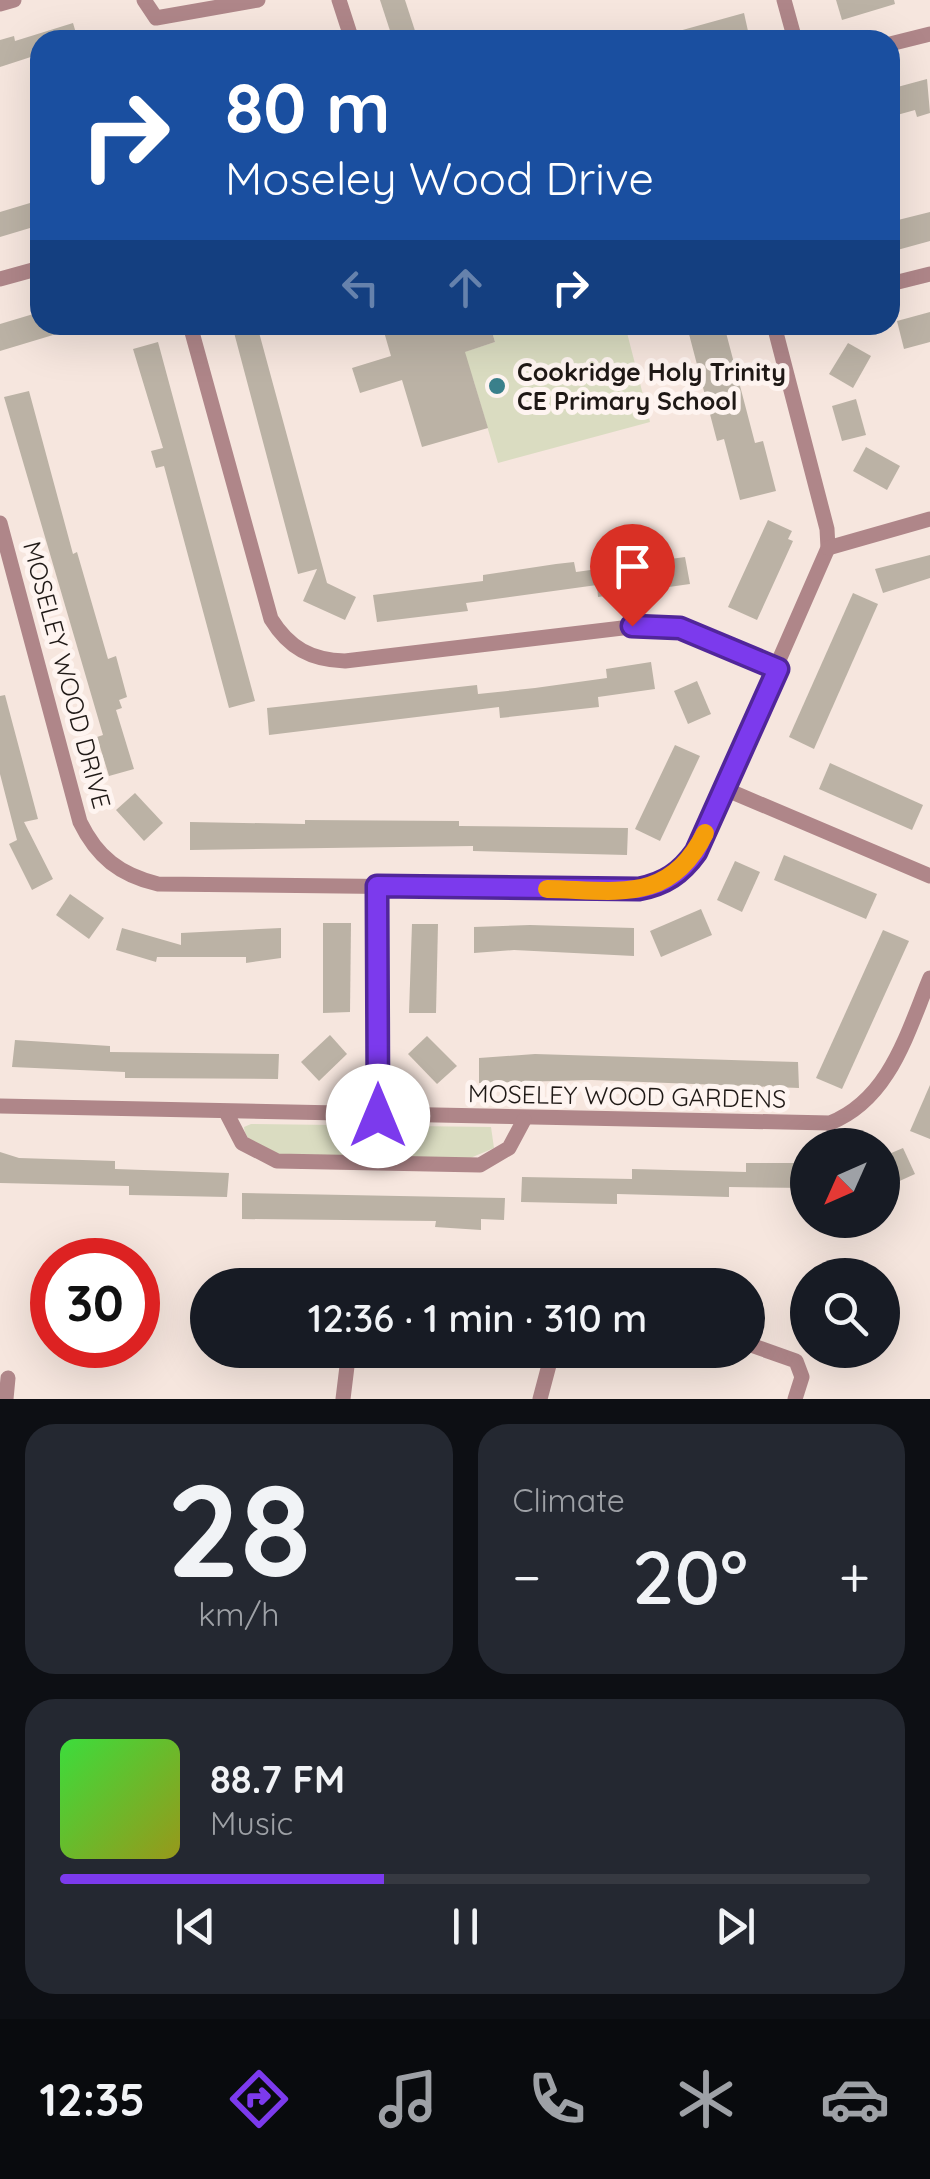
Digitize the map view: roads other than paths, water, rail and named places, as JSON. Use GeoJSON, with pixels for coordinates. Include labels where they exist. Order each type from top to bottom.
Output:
{"type":"FeatureCollection","features":[{"type":"Feature","properties":{"kind":"street"},"geometry":{"type":"LineString","coordinates":[[0,4],[14,0]]}},
{"type":"Feature","properties":{"kind":"street"},"geometry":{"type":"LineString","coordinates":[[144,0],[156,18],[258,0]]}},
{"type":"Feature","properties":{"kind":"street"},"geometry":{"type":"LineString","coordinates":[[340,0],[349,30]]}},
{"type":"Feature","properties":{"kind":"street"},"geometry":{"type":"LineString","coordinates":[[784,0],[792,30]]}},
{"type":"Feature","properties":{"kind":"street"},"geometry":{"type":"LineString","coordinates":[[900,42],[930,34]]}},
{"type":"Feature","properties":{"kind":"street"},"geometry":{"type":"LineString","coordinates":[[0,279],[30,271]]}},
{"type":"Feature","properties":{"kind":"street"},"geometry":{"type":"LineString","coordinates":[[900,282],[930,274]]}},
{"type":"Feature","properties":{"kind":"street"},"geometry":{"type":"LineString","coordinates":[[193,335],[271,619],[280,634],[307,655],[345,661],[656,624],[680,628],[778,669]]}},
{"type":"Feature","properties":{"kind":"street"},"geometry":{"type":"LineString","coordinates":[[776,335],[828,548],[930,519]]}},
{"type":"Feature","properties":{"kind":"street","name":"MOSELEY WOOD DRIVE"},"geometry":{"type":"LineString","coordinates":[[0,523],[80,822],[102,857],[120,871],[158,884],[655,886],[684,869],[725,790],[828,548]]}},
{"type":"Feature","properties":{"kind":"street"},"geometry":{"type":"LineString","coordinates":[[725,790],[930,876]]}},
{"type":"Feature","properties":{"kind":"street"},"geometry":{"type":"LineString","coordinates":[[377,886],[378,1116]]}},
{"type":"Feature","properties":{"kind":"street","name":"MOSELEY WOOD GARDENS"},"geometry":{"type":"LineString","coordinates":[[0,1106],[227,1114],[830,1124],[866,1102],[882,1084],[930,978]]}},
{"type":"Feature","properties":{"kind":"street"},"geometry":{"type":"LineString","coordinates":[[227,1114],[242,1143],[277,1161],[480,1166],[509,1148],[524,1120]]}},
{"type":"Feature","properties":{"kind":"street"},"geometry":{"type":"LineString","coordinates":[[765,1350],[796,1361],[802,1378],[795,1399]]}},
{"type":"Feature","properties":{"kind":"street"},"geometry":{"type":"LineString","coordinates":[[343,1399],[347,1368]]}},
{"type":"Feature","properties":{"kind":"street"},"geometry":{"type":"LineString","coordinates":[[540,1399],[548,1368]]}},
{"type":"Feature","properties":{"kind":"street"},"geometry":{"type":"LineString","coordinates":[[6,1399],[8,1378]]}},
{"type":"Feature","properties":{"kind":"place","name":"Cookridge Holy Trinity CE Primary School"},"geometry":{"type":"Point","coordinates":[497,386]}}]}
